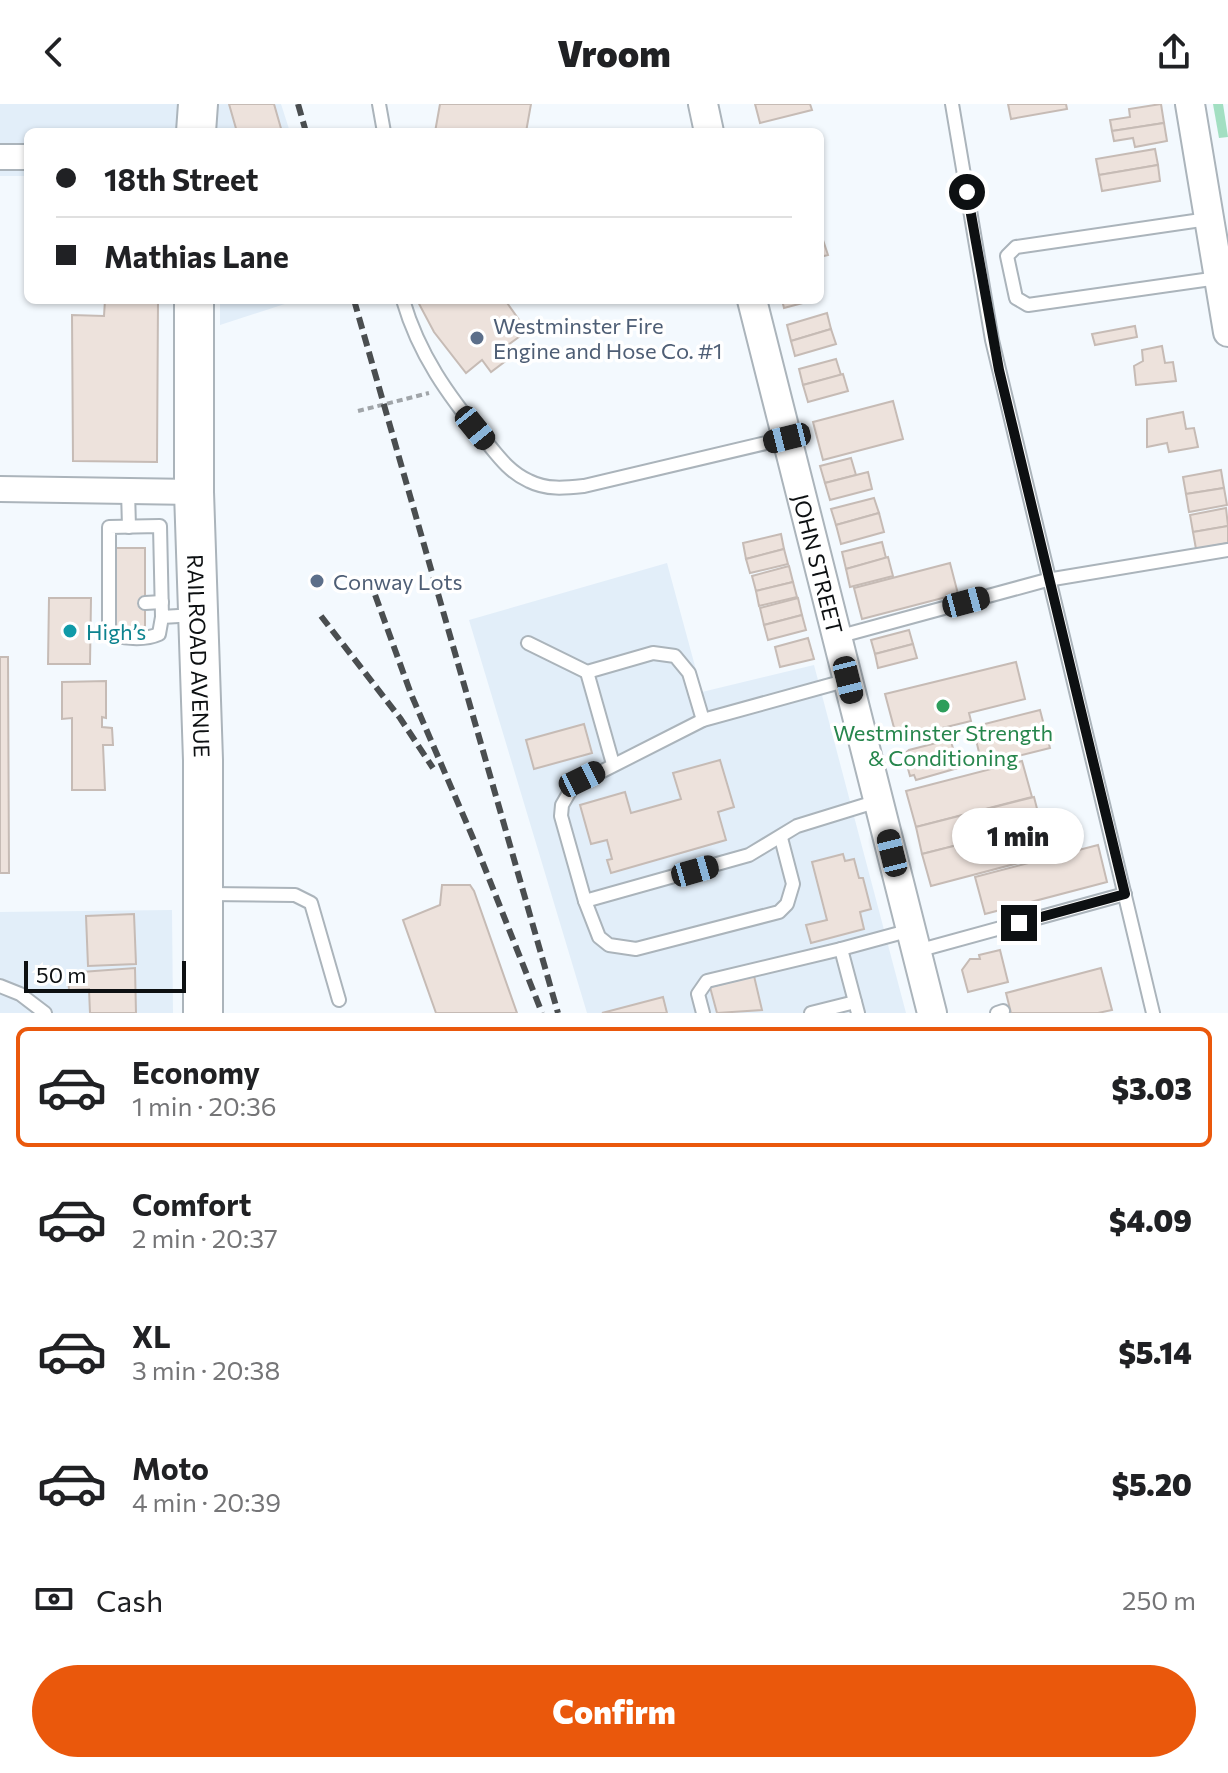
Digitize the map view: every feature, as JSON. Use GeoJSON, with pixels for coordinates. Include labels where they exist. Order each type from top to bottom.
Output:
{"type":"FeatureCollection","features":[{"type":"Feature","properties":{"kind":"highway"},"geometry":{"type":"LineString","coordinates":[[196,128],[198,104]]}},
{"type":"Feature","properties":{"kind":"highway","name":"RAILROAD AVENUE"},"geometry":{"type":"LineString","coordinates":[[194,304],[194,492],[180,616],[203,760],[203,1013]]}},
{"type":"Feature","properties":{"kind":"street"},"geometry":{"type":"LineString","coordinates":[[703,104],[708,128]]}},
{"type":"Feature","properties":{"kind":"street"},"geometry":{"type":"LineString","coordinates":[[1190,104],[1228,332]]}},
{"type":"Feature","properties":{"kind":"street"},"geometry":{"type":"LineString","coordinates":[[0,157],[24,157]]}},
{"type":"Feature","properties":{"kind":"street","name":"JOHN STREET"},"geometry":{"type":"LineString","coordinates":[[753,304],[932,1013]]}},
{"type":"Feature","properties":{"kind":"street"},"geometry":{"type":"LineString","coordinates":[[0,489],[194,492]]}},
{"type":"Feature","properties":{"kind":"lane"},"geometry":{"type":"LineString","coordinates":[[379,104],[383,128]]}},
{"type":"Feature","properties":{"kind":"lane"},"geometry":{"type":"LineString","coordinates":[[952,104],[992,340],[1153,1013]]}},
{"type":"Feature","properties":{"kind":"lane"},"geometry":{"type":"LineString","coordinates":[[1208,219],[1016,247],[1007,256],[1016,298],[1028,305],[1218,278]]}},
{"type":"Feature","properties":{"kind":"lane"},"geometry":{"type":"LineString","coordinates":[[404,304],[412,333],[441,387],[504,464],[527,480],[552,488],[584,486],[787,438]]}},
{"type":"Feature","properties":{"kind":"lane"},"geometry":{"type":"LineString","coordinates":[[128,491],[129,527]]}},
{"type":"Feature","properties":{"kind":"lane"},"geometry":{"type":"LineString","coordinates":[[145,603],[162,602],[180,616],[154,637],[116,636],[109,631],[112,573],[109,527],[160,526],[162,602]]}},
{"type":"Feature","properties":{"kind":"lane"},"geometry":{"type":"LineString","coordinates":[[837,637],[1047,580],[1228,550]]}},
{"type":"Feature","properties":{"kind":"lane"},"geometry":{"type":"LineString","coordinates":[[145,572],[161,572]]}},
{"type":"Feature","properties":{"kind":"lane"},"geometry":{"type":"LineString","coordinates":[[528,643],[587,672],[653,653],[675,656],[689,673],[703,720]]}},
{"type":"Feature","properties":{"kind":"lane"},"geometry":{"type":"LineString","coordinates":[[587,672],[613,764]]}},
{"type":"Feature","properties":{"kind":"lane"},"geometry":{"type":"LineString","coordinates":[[781,838],[793,884],[787,904],[768,917],[636,949],[621,949],[599,937],[585,901],[561,816],[562,805],[573,786],[703,720],[848,680]]}},
{"type":"Feature","properties":{"kind":"lane"},"geometry":{"type":"LineString","coordinates":[[585,901],[749,855],[818,818],[878,801]]}},
{"type":"Feature","properties":{"kind":"lane"},"geometry":{"type":"LineString","coordinates":[[201,894],[295,895],[311,903],[339,1000]]}},
{"type":"Feature","properties":{"kind":"lane"},"geometry":{"type":"LineString","coordinates":[[703,1013],[698,994],[707,981],[841,949],[914,941],[1125,894]]}},
{"type":"Feature","properties":{"kind":"lane"},"geometry":{"type":"LineString","coordinates":[[811,1013],[856,1007],[841,949]]}},
{"type":"Feature","properties":{"kind":"lane"},"geometry":{"type":"LineString","coordinates":[[0,986],[20,994],[45,1013]]}},
{"type":"Feature","properties":{"kind":"path"},"geometry":{"type":"LineString","coordinates":[[358,411],[419,398],[441,387]]}},
{"type":"Feature","properties":{"kind":"shaded area"},"geometry":{"type":"Polygon","coordinates":[[[0,104],[281,104],[289,128],[24,128],[24,176],[0,176],[0,104]]]}},
{"type":"Feature","properties":{"kind":"shaded area"},"geometry":{"type":"Polygon","coordinates":[[[220,304],[285,304],[220,325],[220,304]]]}},
{"type":"Feature","properties":{"kind":"shaded area"},"geometry":{"type":"Polygon","coordinates":[[[667,563],[702,692],[814,665],[906,1013],[587,1013],[469,620],[667,563]]]}},
{"type":"Feature","properties":{"kind":"shaded area"},"geometry":{"type":"Polygon","coordinates":[[[172,910],[173,1013],[0,1013],[0,912],[172,910]]]}},
{"type":"Feature","properties":{"kind":"green space"},"geometry":{"type":"Polygon","coordinates":[[[1213,104],[1223,104],[1228,137],[1219,138],[1213,104]]]}},
{"type":"Feature","properties":{"kind":"building"},"geometry":{"type":"Polygon","coordinates":[[[229,104],[274,104],[281,128],[236,128],[229,104]]]}},
{"type":"Feature","properties":{"kind":"building"},"geometry":{"type":"Polygon","coordinates":[[[440,104],[531,104],[527,128],[436,128],[440,104]]]}},
{"type":"Feature","properties":{"kind":"building"},"geometry":{"type":"Polygon","coordinates":[[[755,104],[810,104],[812,110],[760,123],[755,104]]]}},
{"type":"Feature","properties":{"kind":"building"},"geometry":{"type":"Polygon","coordinates":[[[1008,104],[1066,104],[1067,109],[1011,119],[1008,104]]]}},
{"type":"Feature","properties":{"kind":"building"},"geometry":{"type":"Polygon","coordinates":[[[1161,104],[1164,123],[1112,131],[1110,120],[1130,117],[1129,109],[1161,104]]]}},
{"type":"Feature","properties":{"kind":"building"},"geometry":{"type":"Polygon","coordinates":[[[1164,123],[1167,141],[1135,147],[1133,138],[1114,141],[1112,131],[1164,123]]]}},
{"type":"Feature","properties":{"kind":"building"},"geometry":{"type":"Polygon","coordinates":[[[1155,149],[1158,165],[1099,175],[1096,159],[1155,149]]]}},
{"type":"Feature","properties":{"kind":"building"},"geometry":{"type":"Polygon","coordinates":[[[1158,165],[1160,181],[1102,191],[1099,175],[1158,165]]]}},
{"type":"Feature","properties":{"kind":"building"},"geometry":{"type":"Polygon","coordinates":[[[105,304],[158,304],[157,462],[73,461],[72,315],[104,316],[105,304]]]}},
{"type":"Feature","properties":{"kind":"building","name":"Westminster Fire Engine and Hose Co. #1"},"geometry":{"type":"Polygon","coordinates":[[[419,304],[508,304],[527,331],[508,345],[515,354],[491,372],[482,360],[466,373],[434,332],[419,304]]]}},
{"type":"Feature","properties":{"kind":"building"},"geometry":{"type":"Polygon","coordinates":[[[827,313],[831,329],[791,341],[787,325],[827,313]]]}},
{"type":"Feature","properties":{"kind":"building"},"geometry":{"type":"Polygon","coordinates":[[[1135,326],[1137,337],[1095,345],[1092,334],[1135,326]]]}},
{"type":"Feature","properties":{"kind":"building"},"geometry":{"type":"Polygon","coordinates":[[[831,329],[836,344],[795,356],[791,341],[831,329]]]}},
{"type":"Feature","properties":{"kind":"building"},"geometry":{"type":"Polygon","coordinates":[[[1162,346],[1165,363],[1173,362],[1176,381],[1136,385],[1134,366],[1143,361],[1142,350],[1162,346]]]}},
{"type":"Feature","properties":{"kind":"building"},"geometry":{"type":"Polygon","coordinates":[[[836,359],[841,375],[803,385],[799,369],[836,359]]]}},
{"type":"Feature","properties":{"kind":"building"},"geometry":{"type":"Polygon","coordinates":[[[843,374],[848,391],[808,402],[803,385],[843,374]]]}},
{"type":"Feature","properties":{"kind":"building"},"geometry":{"type":"Polygon","coordinates":[[[893,401],[903,439],[823,460],[813,422],[893,401]]]}},
{"type":"Feature","properties":{"kind":"building"},"geometry":{"type":"Polygon","coordinates":[[[1183,412],[1186,429],[1194,428],[1198,447],[1169,452],[1167,443],[1147,447],[1147,419],[1183,412]]]}},
{"type":"Feature","properties":{"kind":"building"},"geometry":{"type":"Polygon","coordinates":[[[851,458],[856,475],[825,483],[820,466],[851,458]]]}},
{"type":"Feature","properties":{"kind":"building"},"geometry":{"type":"Polygon","coordinates":[[[1221,470],[1224,488],[1186,494],[1183,477],[1221,470]]]}},
{"type":"Feature","properties":{"kind":"building"},"geometry":{"type":"Polygon","coordinates":[[[868,472],[872,489],[830,500],[825,483],[868,472]]]}},
{"type":"Feature","properties":{"kind":"building"},"geometry":{"type":"Polygon","coordinates":[[[1224,488],[1227,505],[1189,512],[1186,494],[1224,488]]]}},
{"type":"Feature","properties":{"kind":"building"},"geometry":{"type":"Polygon","coordinates":[[[874,498],[879,513],[836,525],[831,509],[874,498]]]}},
{"type":"Feature","properties":{"kind":"building"},"geometry":{"type":"Polygon","coordinates":[[[1226,508],[1228,526],[1193,532],[1190,515],[1226,508]]]}},
{"type":"Feature","properties":{"kind":"building"},"geometry":{"type":"Polygon","coordinates":[[[879,513],[884,532],[841,544],[836,525],[879,513]]]}},
{"type":"Feature","properties":{"kind":"building"},"geometry":{"type":"Polygon","coordinates":[[[1228,526],[1228,543],[1196,549],[1193,532],[1228,526]]]}},
{"type":"Feature","properties":{"kind":"building"},"geometry":{"type":"Polygon","coordinates":[[[781,534],[784,549],[746,559],[743,543],[781,534]]]}},
{"type":"Feature","properties":{"kind":"building"},"geometry":{"type":"Polygon","coordinates":[[[882,542],[886,558],[846,569],[842,552],[882,542]]]}},
{"type":"Feature","properties":{"kind":"building","name":"High’s"},"geometry":{"type":"Polygon","coordinates":[[[116,548],[145,548],[145,629],[115,629],[116,548]]]}},
{"type":"Feature","properties":{"kind":"building"},"geometry":{"type":"Polygon","coordinates":[[[784,549],[788,564],[750,573],[746,559],[784,549]]]}},
{"type":"Feature","properties":{"kind":"building"},"geometry":{"type":"Polygon","coordinates":[[[888,557],[893,576],[850,587],[846,569],[888,557]]]}},
{"type":"Feature","properties":{"kind":"building"},"geometry":{"type":"Polygon","coordinates":[[[950,563],[958,594],[862,619],[854,588],[950,563]]]}},
{"type":"Feature","properties":{"kind":"building"},"geometry":{"type":"Polygon","coordinates":[[[789,566],[793,582],[756,591],[752,576],[789,566]]]}},
{"type":"Feature","properties":{"kind":"building"},"geometry":{"type":"Polygon","coordinates":[[[793,582],[797,597],[759,606],[756,591],[793,582]]]}},
{"type":"Feature","properties":{"kind":"building","name":"High’s"},"geometry":{"type":"Polygon","coordinates":[[[49,598],[91,598],[90,664],[48,664],[49,598]]]}},
{"type":"Feature","properties":{"kind":"building"},"geometry":{"type":"Polygon","coordinates":[[[798,598],[802,615],[764,625],[760,608],[798,598]]]}},
{"type":"Feature","properties":{"kind":"building"},"geometry":{"type":"Polygon","coordinates":[[[802,615],[806,630],[768,640],[764,625],[802,615]]]}},
{"type":"Feature","properties":{"kind":"building"},"geometry":{"type":"Polygon","coordinates":[[[909,630],[913,644],[875,654],[871,640],[909,630]]]}},
{"type":"Feature","properties":{"kind":"building"},"geometry":{"type":"Polygon","coordinates":[[[808,638],[814,659],[780,667],[775,647],[808,638]]]}},
{"type":"Feature","properties":{"kind":"building"},"geometry":{"type":"Polygon","coordinates":[[[913,644],[917,658],[878,668],[875,654],[913,644]]]}},
{"type":"Feature","properties":{"kind":"building"},"geometry":{"type":"Polygon","coordinates":[[[0,657],[8,657],[9,873],[0,873],[0,657]]]}},
{"type":"Feature","properties":{"kind":"building","name":"Westminster Strength & Conditioning"},"geometry":{"type":"Polygon","coordinates":[[[1016,662],[1025,699],[969,713],[971,721],[897,739],[885,694],[1016,662]]]}},
{"type":"Feature","properties":{"kind":"building"},"geometry":{"type":"Polygon","coordinates":[[[106,681],[106,718],[102,717],[102,727],[112,728],[113,745],[103,745],[105,790],[72,790],[72,718],[62,719],[62,682],[106,681]]]}},
{"type":"Feature","properties":{"kind":"building"},"geometry":{"type":"Polygon","coordinates":[[[1040,710],[1050,748],[982,765],[973,727],[1040,710]]]}},
{"type":"Feature","properties":{"kind":"building"},"geometry":{"type":"Polygon","coordinates":[[[584,724],[592,753],[534,769],[526,740],[584,724]]]}},
{"type":"Feature","properties":{"kind":"building"},"geometry":{"type":"Polygon","coordinates":[[[949,732],[954,753],[907,765],[904,754],[909,750],[940,742],[938,735],[949,732]]]}},
{"type":"Feature","properties":{"kind":"building"},"geometry":{"type":"Polygon","coordinates":[[[954,753],[958,768],[916,780],[914,775],[910,776],[907,765],[954,753]]]}},
{"type":"Feature","properties":{"kind":"building"},"geometry":{"type":"Polygon","coordinates":[[[720,760],[734,807],[718,812],[726,840],[611,873],[607,860],[612,859],[607,840],[591,844],[580,805],[625,792],[631,813],[681,799],[673,773],[720,760]]]}},
{"type":"Feature","properties":{"kind":"building"},"geometry":{"type":"Polygon","coordinates":[[[1022,761],[1032,797],[916,827],[906,791],[1022,761]]]}},
{"type":"Feature","properties":{"kind":"building"},"geometry":{"type":"Polygon","coordinates":[[[1034,797],[1041,824],[922,854],[916,827],[1034,797]]]}},
{"type":"Feature","properties":{"kind":"building"},"geometry":{"type":"Polygon","coordinates":[[[1041,824],[1049,855],[931,886],[922,854],[1041,824]]]}},
{"type":"Feature","properties":{"kind":"building"},"geometry":{"type":"Polygon","coordinates":[[[1098,845],[1107,882],[985,914],[975,877],[1098,845]]]}},
{"type":"Feature","properties":{"kind":"building"},"geometry":{"type":"Polygon","coordinates":[[[843,854],[845,861],[854,859],[859,878],[863,878],[871,909],[860,912],[864,929],[811,943],[806,925],[827,920],[812,862],[843,854]]]}},
{"type":"Feature","properties":{"kind":"building"},"geometry":{"type":"Polygon","coordinates":[[[442,885],[470,885],[474,891],[517,1013],[436,1013],[403,920],[440,905],[442,885]]]}},
{"type":"Feature","properties":{"kind":"building"},"geometry":{"type":"Polygon","coordinates":[[[134,914],[136,964],[88,966],[86,916],[134,914]]]}},
{"type":"Feature","properties":{"kind":"building"},"geometry":{"type":"Polygon","coordinates":[[[1000,950],[1008,982],[968,992],[962,970],[970,959],[980,959],[979,955],[1000,950]]]}},
{"type":"Feature","properties":{"kind":"building"},"geometry":{"type":"Polygon","coordinates":[[[135,968],[136,1013],[90,1013],[89,989],[69,990],[68,973],[135,968]]]}},
{"type":"Feature","properties":{"kind":"building"},"geometry":{"type":"Polygon","coordinates":[[[1101,968],[1112,1010],[1098,1013],[1011,1013],[1006,993],[1101,968]]]}},
{"type":"Feature","properties":{"kind":"building"},"geometry":{"type":"Polygon","coordinates":[[[754,976],[762,1010],[717,1013],[710,987],[754,976]]]}},
{"type":"Feature","properties":{"kind":"building"},"geometry":{"type":"Polygon","coordinates":[[[663,997],[667,1013],[602,1013],[663,997]]]}},
{"type":"Feature","properties":{"kind":"railway"},"geometry":{"type":"LineString","coordinates":[[298,104],[305,128]]}},
{"type":"Feature","properties":{"kind":"railway"},"geometry":{"type":"LineString","coordinates":[[355,304],[558,1013]]}},
{"type":"Feature","properties":{"kind":"railway"},"geometry":{"type":"LineString","coordinates":[[369,578],[411,694],[473,838],[542,1013]]}},
{"type":"Feature","properties":{"kind":"railway"},"geometry":{"type":"LineString","coordinates":[[321,616],[400,718],[433,768]]}},
{"type":"Feature","properties":{"kind":"place","name":"Westminster Fire Engine and Hose Co. #1"},"geometry":{"type":"Point","coordinates":[477,338]}},
{"type":"Feature","properties":{"kind":"place","name":"Conway Lots"},"geometry":{"type":"Point","coordinates":[317,581]}},
{"type":"Feature","properties":{"kind":"place","name":"High’s"},"geometry":{"type":"Point","coordinates":[70,631]}},
{"type":"Feature","properties":{"kind":"place","name":"Westminster Strength & Conditioning"},"geometry":{"type":"Point","coordinates":[943,706]}},
{"type":"Feature","properties":{"kind":"route"},"geometry":{"type":"LineString","coordinates":[[967,192],[992,340],[1047,580],[1125,894],[1019,923]]}}]}
